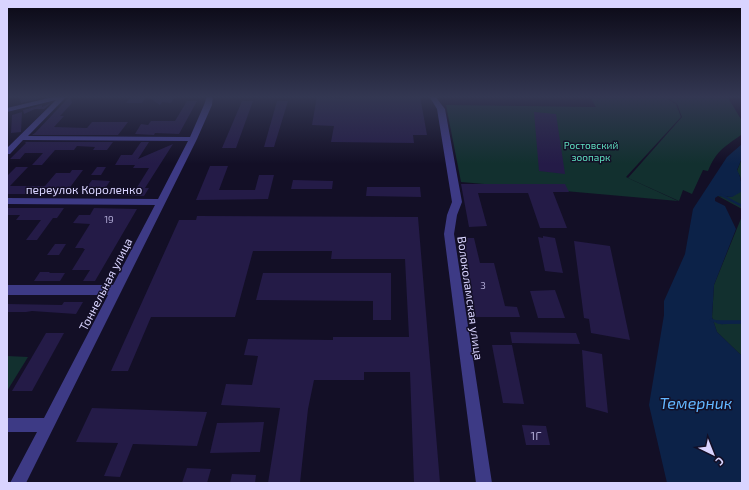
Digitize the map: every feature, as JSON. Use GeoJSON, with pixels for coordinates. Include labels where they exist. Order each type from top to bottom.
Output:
{"type":"FeatureCollection","features":[{"type":"Feature","properties":{"kind":"street"},"geometry":{"type":"LineString","coordinates":[[7,152],[42,119]]}},
{"type":"Feature","properties":{"kind":"street","name":"Тоннельная улица"},"geometry":{"type":"LineString","coordinates":[[18,483],[194,139],[202,119]]}},
{"type":"Feature","properties":{"kind":"street","name":"Волоколамская улица"},"geometry":{"type":"LineString","coordinates":[[442,119],[457,202],[452,215],[449,234],[484,483]]}},
{"type":"Feature","properties":{"kind":"street"},"geometry":{"type":"LineString","coordinates":[[23,138],[194,139]]}},
{"type":"Feature","properties":{"kind":"street","name":"переулок Короленко"},"geometry":{"type":"LineString","coordinates":[[7,201],[161,202]]}},
{"type":"Feature","properties":{"kind":"street"},"geometry":{"type":"LineString","coordinates":[[7,290],[117,290]]}},
{"type":"Feature","properties":{"kind":"street"},"geometry":{"type":"LineString","coordinates":[[7,424],[48,425]]}},
{"type":"Feature","properties":{"kind":"green space","name":"Ростовский зоопарк"},"geometry":{"type":"Polygon","coordinates":[[[449,119],[679,119],[626,177],[678,201],[461,182],[449,119]]]}},
{"type":"Feature","properties":{"kind":"green space"},"geometry":{"type":"Polygon","coordinates":[[[680,119],[741,119],[742,121],[741,135],[717,154],[708,171],[703,170],[692,194],[683,190],[679,201],[628,178],[680,119]]]}},
{"type":"Feature","properties":{"kind":"green space"},"geometry":{"type":"Polygon","coordinates":[[[742,158],[742,185],[737,171],[742,158]]]}},
{"type":"Feature","properties":{"kind":"green space"},"geometry":{"type":"Polygon","coordinates":[[[742,185],[742,209],[718,196],[732,197],[742,185]]]}},
{"type":"Feature","properties":{"kind":"green space"},"geometry":{"type":"Polygon","coordinates":[[[742,216],[742,356],[717,332],[712,317],[714,285],[742,216]]]}},
{"type":"Feature","properties":{"kind":"green space"},"geometry":{"type":"Polygon","coordinates":[[[7,356],[28,357],[7,391],[7,356]]]}},
{"type":"Feature","properties":{"kind":"water","name":"Темерник"},"geometry":{"type":"Polygon","coordinates":[[[742,144],[742,158],[737,170],[741,181],[741,192],[732,197],[718,196],[715,198],[715,201],[725,206],[736,229],[714,285],[712,317],[717,332],[742,356],[742,483],[667,483],[649,405],[664,315],[664,301],[685,254],[693,209],[727,157],[742,144]]]}},
{"type":"Feature","properties":{"kind":"building"},"geometry":{"type":"Polygon","coordinates":[[[12,119],[22,119],[21,132],[11,133],[12,119]]]}},
{"type":"Feature","properties":{"kind":"building"},"geometry":{"type":"Polygon","coordinates":[[[48,119],[61,119],[54,127],[87,128],[92,122],[128,122],[118,135],[32,135],[48,119]]]}},
{"type":"Feature","properties":{"kind":"building"},"geometry":{"type":"Polygon","coordinates":[[[176,119],[187,119],[179,134],[135,134],[141,124],[148,125],[151,121],[175,121],[176,119]]]}},
{"type":"Feature","properties":{"kind":"building"},"geometry":{"type":"Polygon","coordinates":[[[234,119],[247,119],[236,148],[222,148],[234,119]]]}},
{"type":"Feature","properties":{"kind":"building"},"geometry":{"type":"Polygon","coordinates":[[[272,119],[283,119],[274,147],[264,147],[272,119]]]}},
{"type":"Feature","properties":{"kind":"building"},"geometry":{"type":"Polygon","coordinates":[[[313,119],[424,119],[427,135],[413,135],[414,143],[331,142],[334,126],[312,125],[313,119]]]}},
{"type":"Feature","properties":{"kind":"building"},"geometry":{"type":"Polygon","coordinates":[[[535,119],[557,119],[565,174],[539,171],[535,119]]]}},
{"type":"Feature","properties":{"kind":"building"},"geometry":{"type":"Polygon","coordinates":[[[25,142],[113,142],[107,150],[93,150],[95,147],[77,146],[74,150],[55,150],[42,165],[32,165],[43,153],[25,153],[20,159],[10,159],[26,143],[25,142]]]}},
{"type":"Feature","properties":{"kind":"building"},"geometry":{"type":"Polygon","coordinates":[[[141,142],[149,142],[138,159],[173,144],[145,188],[149,188],[144,196],[114,195],[114,189],[136,189],[149,168],[133,168],[135,165],[115,165],[121,155],[132,155],[141,142]]]}},
{"type":"Feature","properties":{"kind":"building"},"geometry":{"type":"Polygon","coordinates":[[[210,166],[228,166],[219,190],[255,190],[259,175],[274,175],[268,199],[196,200],[210,166]]]}},
{"type":"Feature","properties":{"kind":"building"},"geometry":{"type":"Polygon","coordinates":[[[16,167],[28,167],[10,186],[45,186],[56,173],[70,173],[72,170],[83,170],[68,190],[58,190],[54,194],[7,194],[7,176],[16,167]]]}},
{"type":"Feature","properties":{"kind":"building"},"geometry":{"type":"Polygon","coordinates":[[[97,167],[106,167],[101,175],[91,175],[97,167]]]}},
{"type":"Feature","properties":{"kind":"building"},"geometry":{"type":"Polygon","coordinates":[[[92,180],[110,181],[106,187],[87,187],[92,180]]]}},
{"type":"Feature","properties":{"kind":"building"},"geometry":{"type":"Polygon","coordinates":[[[293,180],[333,181],[332,189],[291,189],[293,180]]]}},
{"type":"Feature","properties":{"kind":"building"},"geometry":{"type":"Polygon","coordinates":[[[461,184],[565,184],[569,192],[553,192],[567,228],[540,228],[528,193],[478,193],[487,226],[469,227],[461,184]]]}},
{"type":"Feature","properties":{"kind":"building"},"geometry":{"type":"Polygon","coordinates":[[[367,187],[420,187],[421,197],[366,196],[367,187]]]}},
{"type":"Feature","properties":{"kind":"building"},"geometry":{"type":"Polygon","coordinates":[[[7,208],[64,208],[57,218],[53,218],[37,240],[26,240],[41,220],[16,220],[20,215],[7,215],[7,208]]]}},
{"type":"Feature","properties":{"kind":"building"},"geometry":{"type":"Polygon","coordinates":[[[94,208],[137,209],[95,281],[83,281],[90,270],[72,270],[85,249],[75,248],[90,224],[73,223],[79,215],[90,215],[94,208]]]}},
{"type":"Feature","properties":{"kind":"building"},"geometry":{"type":"Polygon","coordinates":[[[197,216],[418,217],[440,483],[414,483],[410,372],[364,372],[364,380],[314,380],[308,409],[300,483],[268,483],[280,408],[221,405],[226,384],[252,385],[258,356],[244,355],[248,339],[333,340],[333,337],[409,337],[405,259],[331,259],[332,251],[253,251],[235,317],[151,317],[128,371],[111,371],[179,220],[196,220],[197,216]]]}},
{"type":"Feature","properties":{"kind":"building"},"geometry":{"type":"Polygon","coordinates":[[[543,236],[555,238],[563,273],[545,271],[538,237],[543,238],[543,236]]]}},
{"type":"Feature","properties":{"kind":"building"},"geometry":{"type":"Polygon","coordinates":[[[458,238],[474,238],[480,263],[494,263],[505,306],[517,307],[520,317],[472,317],[458,238]]]}},
{"type":"Feature","properties":{"kind":"building"},"geometry":{"type":"Polygon","coordinates":[[[574,241],[610,246],[630,340],[591,333],[589,319],[584,318],[574,241]]]}},
{"type":"Feature","properties":{"kind":"building"},"geometry":{"type":"Polygon","coordinates":[[[55,244],[66,244],[59,255],[47,255],[55,244]]]}},
{"type":"Feature","properties":{"kind":"building"},"geometry":{"type":"Polygon","coordinates":[[[40,272],[65,273],[60,281],[34,281],[40,272]]]}},
{"type":"Feature","properties":{"kind":"building"},"geometry":{"type":"Polygon","coordinates":[[[263,273],[391,273],[391,320],[373,320],[373,301],[256,300],[263,273]]]}},
{"type":"Feature","properties":{"kind":"building"},"geometry":{"type":"Polygon","coordinates":[[[555,290],[565,318],[538,318],[530,291],[555,290]]]}},
{"type":"Feature","properties":{"kind":"building"},"geometry":{"type":"Polygon","coordinates":[[[64,302],[83,302],[76,314],[32,311],[7,312],[7,304],[62,305],[64,302]]]}},
{"type":"Feature","properties":{"kind":"building"},"geometry":{"type":"Polygon","coordinates":[[[510,332],[576,333],[580,344],[512,343],[510,332]]]}},
{"type":"Feature","properties":{"kind":"building"},"geometry":{"type":"Polygon","coordinates":[[[46,333],[64,333],[32,391],[12,391],[46,333]]]}},
{"type":"Feature","properties":{"kind":"building"},"geometry":{"type":"Polygon","coordinates":[[[492,345],[512,345],[524,404],[503,403],[492,345]]]}},
{"type":"Feature","properties":{"kind":"building"},"geometry":{"type":"Polygon","coordinates":[[[582,350],[602,354],[608,413],[586,407],[582,350]]]}},
{"type":"Feature","properties":{"kind":"building"},"geometry":{"type":"Polygon","coordinates":[[[92,408],[207,412],[197,446],[133,444],[120,477],[104,476],[118,443],[76,442],[92,408]]]}},
{"type":"Feature","properties":{"kind":"building"},"geometry":{"type":"Polygon","coordinates":[[[264,422],[260,452],[210,453],[217,423],[264,422]]]}},
{"type":"Feature","properties":{"kind":"building"},"geometry":{"type":"Polygon","coordinates":[[[522,425],[546,426],[550,445],[526,445],[522,425]]]}},
{"type":"Feature","properties":{"kind":"building"},"geometry":{"type":"Polygon","coordinates":[[[187,468],[211,469],[207,483],[182,483],[187,468]]]}},
{"type":"Feature","properties":{"kind":"building"},"geometry":{"type":"Polygon","coordinates":[[[232,474],[256,475],[255,483],[230,483],[232,474]]]}},
{"type":"Feature","properties":{"kind":"waterway"},"geometry":{"type":"LineString","coordinates":[[721,195],[742,206]]}},
{"type":"Feature","properties":{"kind":"waterway"},"geometry":{"type":"LineString","coordinates":[[711,320],[718,322]]}},
{"type":"Feature","properties":{"kind":"waterway"},"geometry":{"type":"LineString","coordinates":[[718,322],[742,322],[722,323],[718,322]]}}]}
